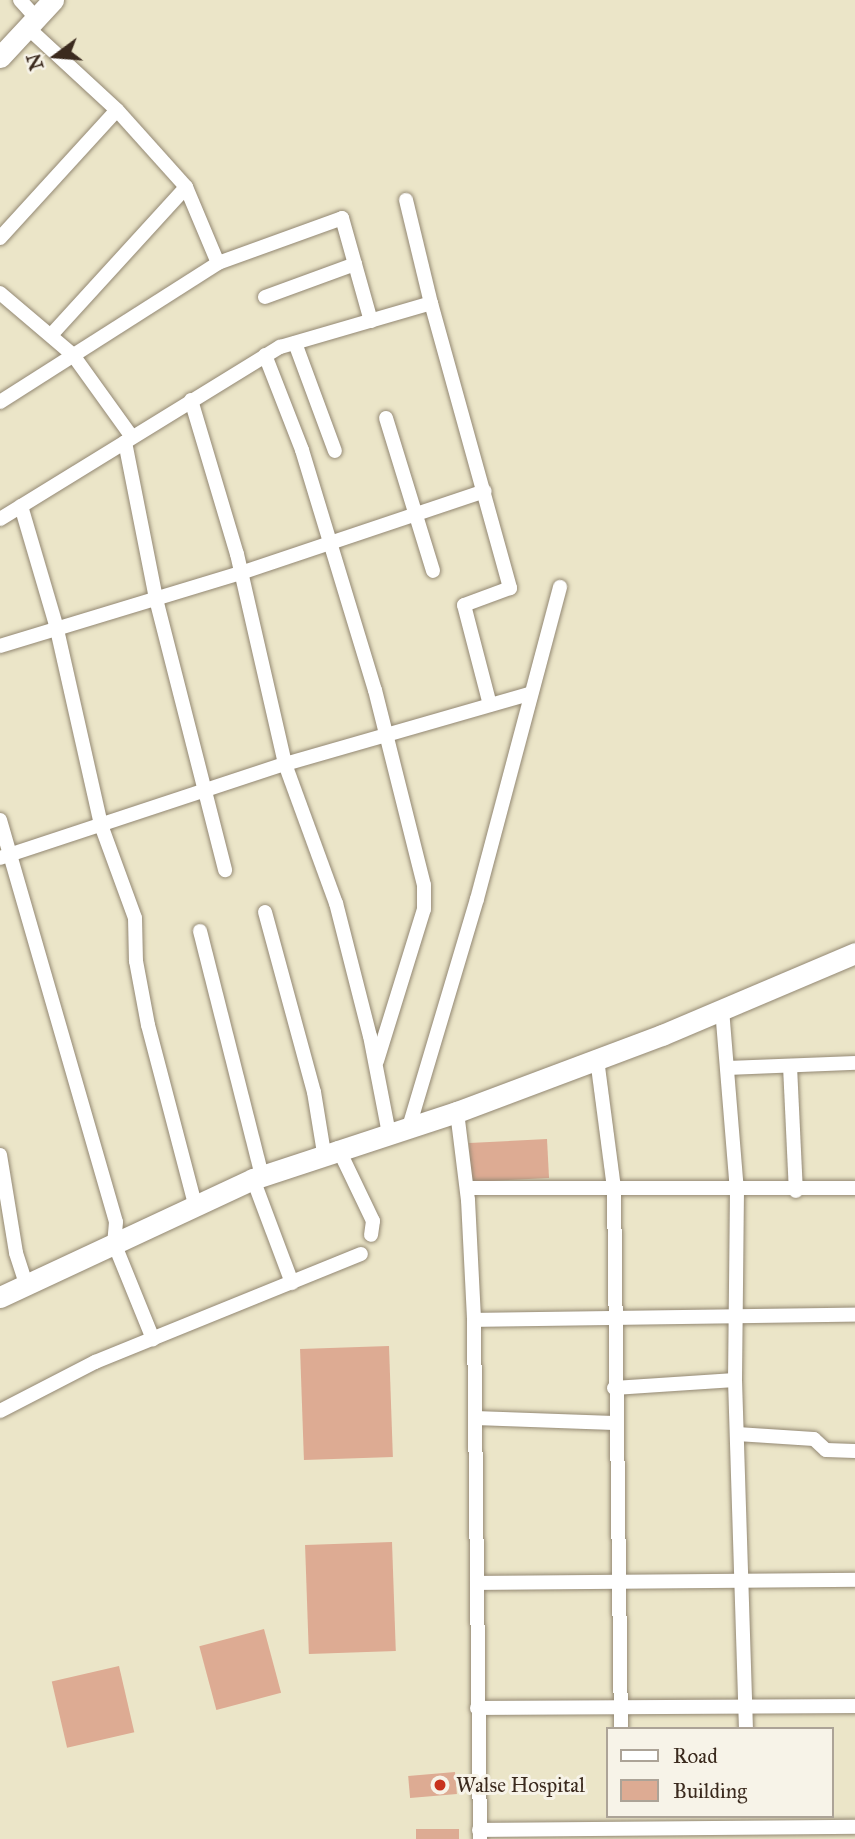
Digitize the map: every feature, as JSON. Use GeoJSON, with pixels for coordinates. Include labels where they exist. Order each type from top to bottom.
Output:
{"type":"FeatureCollection","features":[{"type":"Feature","properties":{"kind":"street"},"geometry":{"type":"LineString","coordinates":[[20,0],[32,23],[117,110],[186,187],[218,263]]}},
{"type":"Feature","properties":{"kind":"street"},"geometry":{"type":"LineString","coordinates":[[0,57],[53,0]]}},
{"type":"Feature","properties":{"kind":"street"},"geometry":{"type":"LineString","coordinates":[[1,234],[117,110]]}},
{"type":"Feature","properties":{"kind":"street"},"geometry":{"type":"LineString","coordinates":[[52,334],[186,187]]}},
{"type":"Feature","properties":{"kind":"street"},"geometry":{"type":"LineString","coordinates":[[406,200],[431,303],[510,589],[464,605],[491,705]]}},
{"type":"Feature","properties":{"kind":"street"},"geometry":{"type":"LineString","coordinates":[[0,402],[218,263],[342,218],[370,321]]}},
{"type":"Feature","properties":{"kind":"street"},"geometry":{"type":"LineString","coordinates":[[265,297],[355,264]]}},
{"type":"Feature","properties":{"kind":"street"},"geometry":{"type":"LineString","coordinates":[[0,293],[52,334],[73,355],[129,440],[156,599],[225,870]]}},
{"type":"Feature","properties":{"kind":"street"},"geometry":{"type":"LineString","coordinates":[[0,519],[265,355],[295,343],[431,303]]}},
{"type":"Feature","properties":{"kind":"street"},"geometry":{"type":"LineString","coordinates":[[295,343],[335,452]]}},
{"type":"Feature","properties":{"kind":"street"},"geometry":{"type":"LineString","coordinates":[[265,355],[330,541],[387,734],[420,864],[424,909],[376,1065]]}},
{"type":"Feature","properties":{"kind":"street"},"geometry":{"type":"LineString","coordinates":[[191,400],[241,573],[285,764],[336,903],[376,1065],[389,1134]]}},
{"type":"Feature","properties":{"kind":"street"},"geometry":{"type":"LineString","coordinates":[[386,418],[433,571]]}},
{"type":"Feature","properties":{"kind":"street"},"geometry":{"type":"LineString","coordinates":[[0,646],[241,573],[485,491]]}},
{"type":"Feature","properties":{"kind":"street"},"geometry":{"type":"LineString","coordinates":[[21,506],[57,629],[101,825],[135,918],[136,961],[148,1025],[195,1204]]}},
{"type":"Feature","properties":{"kind":"street"},"geometry":{"type":"LineString","coordinates":[[410,1127],[477,899],[529,694],[560,587]]}},
{"type":"Feature","properties":{"kind":"street"},"geometry":{"type":"LineString","coordinates":[[5,856],[285,764],[529,694]]}},
{"type":"Feature","properties":{"kind":"street"},"geometry":{"type":"LineString","coordinates":[[0,820],[5,856],[116,1222],[114,1243],[153,1339]]}},
{"type":"Feature","properties":{"kind":"street"},"geometry":{"type":"LineString","coordinates":[[265,912],[331,1150],[373,1221],[371,1235]]}},
{"type":"Feature","properties":{"kind":"street"},"geometry":{"type":"LineString","coordinates":[[200,931],[258,1178],[292,1283]]}},
{"type":"Feature","properties":{"kind":"street"},"geometry":{"type":"LineString","coordinates":[[0,1297],[195,1204],[258,1178],[331,1150],[457,1112],[597,1059],[855,953]]}},
{"type":"Feature","properties":{"kind":"street"},"geometry":{"type":"LineString","coordinates":[[722,1009],[737,1190],[738,1315],[735,1380],[744,1580],[746,1727]]}},
{"type":"Feature","properties":{"kind":"street"},"geometry":{"type":"LineString","coordinates":[[597,1059],[614,1189],[616,1580],[621,1727]]}},
{"type":"Feature","properties":{"kind":"street"},"geometry":{"type":"LineString","coordinates":[[728,1068],[855,1063]]}},
{"type":"Feature","properties":{"kind":"street"},"geometry":{"type":"LineString","coordinates":[[790,1066],[796,1191]]}},
{"type":"Feature","properties":{"kind":"street"},"geometry":{"type":"LineString","coordinates":[[457,1112],[467,1188],[474,1320],[480,1835],[624,1823],[745,1828],[855,1827]]}},
{"type":"Feature","properties":{"kind":"street"},"geometry":{"type":"LineString","coordinates":[[0,1155],[16,1253],[26,1284]]}},
{"type":"Feature","properties":{"kind":"street"},"geometry":{"type":"LineString","coordinates":[[467,1188],[796,1191],[855,1188]]}},
{"type":"Feature","properties":{"kind":"street"},"geometry":{"type":"LineString","coordinates":[[0,1411],[95,1362],[361,1254]]}},
{"type":"Feature","properties":{"kind":"street"},"geometry":{"type":"LineString","coordinates":[[474,1320],[613,1314],[855,1315]]}},
{"type":"Feature","properties":{"kind":"street"},"geometry":{"type":"LineString","coordinates":[[614,1388],[735,1380]]}},
{"type":"Feature","properties":{"kind":"street"},"geometry":{"type":"LineString","coordinates":[[475,1418],[614,1423]]}},
{"type":"Feature","properties":{"kind":"street"},"geometry":{"type":"LineString","coordinates":[[737,1434],[807,1438],[826,1450],[855,1451]]}},
{"type":"Feature","properties":{"kind":"street"},"geometry":{"type":"LineString","coordinates":[[477,1583],[855,1580]]}},
{"type":"Feature","properties":{"kind":"street"},"geometry":{"type":"LineString","coordinates":[[477,1708],[855,1706]]}},
{"type":"Feature","properties":{"kind":"building"},"geometry":{"type":"Polygon","coordinates":[[[547,1139],[549,1178],[471,1182],[469,1143],[547,1139]]]}},
{"type":"Feature","properties":{"kind":"building"},"geometry":{"type":"Polygon","coordinates":[[[389,1346],[393,1457],[304,1460],[300,1349],[389,1346]]]}},
{"type":"Feature","properties":{"kind":"building"},"geometry":{"type":"Polygon","coordinates":[[[392,1542],[396,1651],[309,1654],[305,1545],[392,1542]]]}},
{"type":"Feature","properties":{"kind":"building"},"geometry":{"type":"Polygon","coordinates":[[[264,1629],[281,1693],[216,1710],[199,1646],[264,1629]]]}},
{"type":"Feature","properties":{"kind":"building"},"geometry":{"type":"Polygon","coordinates":[[[119,1666],[134,1732],[67,1748],[52,1682],[119,1666]]]}},
{"type":"Feature","properties":{"kind":"building"},"geometry":{"type":"Polygon","coordinates":[[[455,1772],[457,1794],[410,1798],[408,1776],[455,1772]]]}},
{"type":"Feature","properties":{"kind":"building"},"geometry":{"type":"Polygon","coordinates":[[[416,1829],[459,1829],[459,1839],[416,1839],[416,1829]]]}},
{"type":"Feature","properties":{"kind":"place","name":"Walse Hospital"},"geometry":{"type":"Point","coordinates":[440,1785]}}]}
